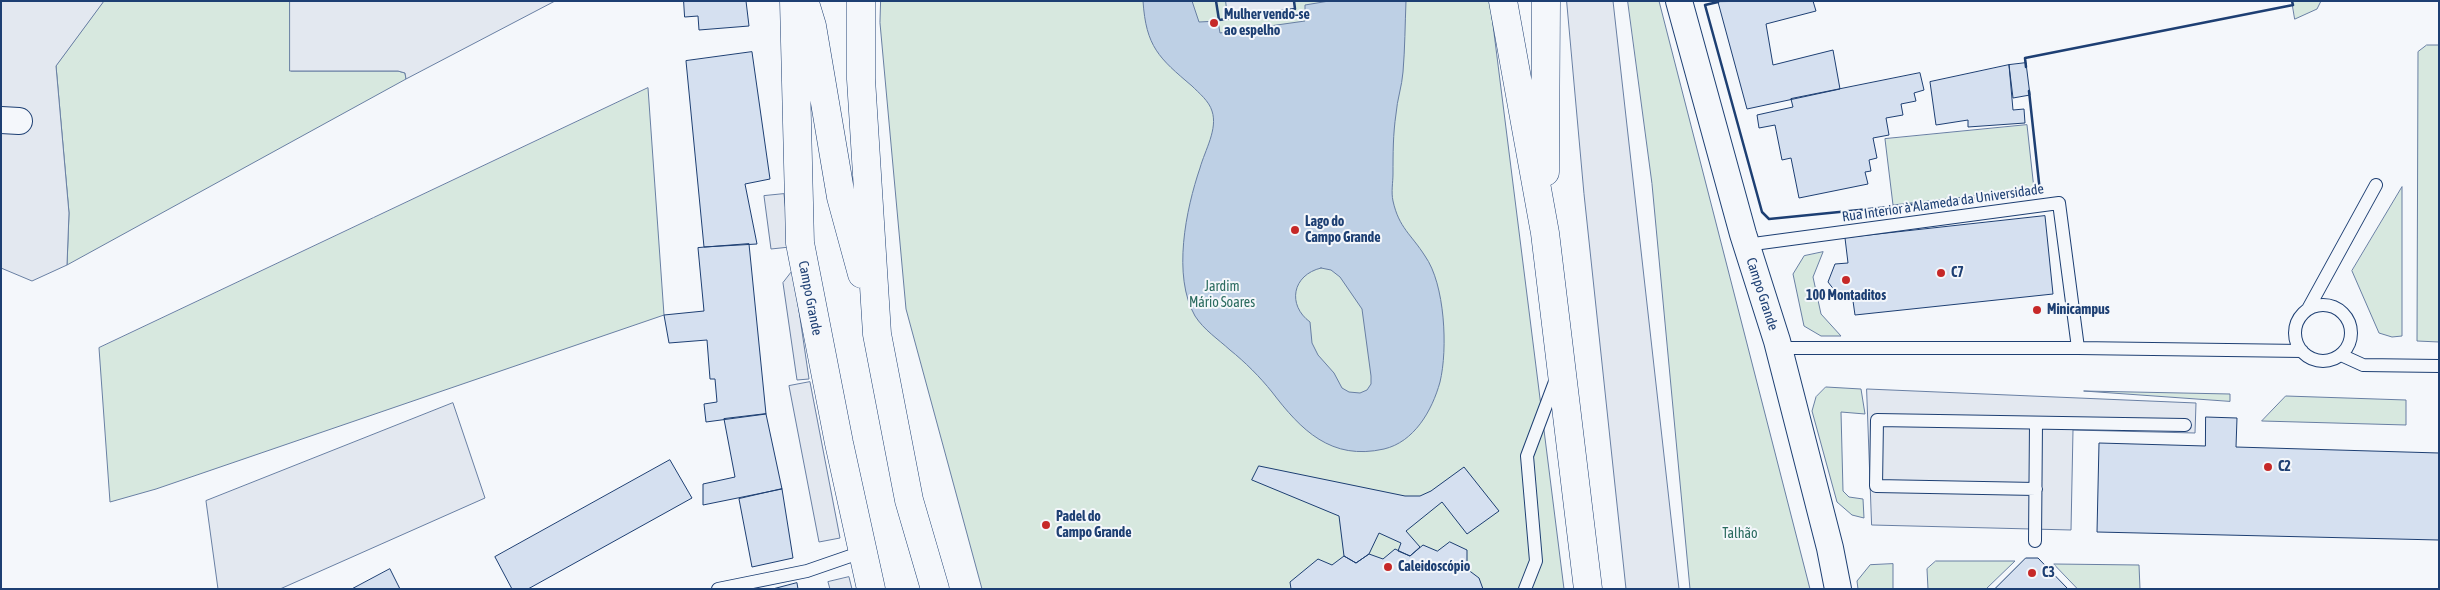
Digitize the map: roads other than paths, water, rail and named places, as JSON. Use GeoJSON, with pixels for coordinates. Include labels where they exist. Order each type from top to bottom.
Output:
{"type":"FeatureCollection","features":[{"type":"Feature","properties":{"kind":"main road","name":"Campo Grande"},"geometry":{"type":"LineString","coordinates":[[794,1],[800,244],[862,552],[872,589]]}},
{"type":"Feature","properties":{"kind":"main road"},"geometry":{"type":"LineString","coordinates":[[804,1],[812,26],[841,197],[877,334],[909,500],[935,589]]}},
{"type":"Feature","properties":{"kind":"main road"},"geometry":{"type":"LineString","coordinates":[[861,1],[861,79],[877,334]]}},
{"type":"Feature","properties":{"kind":"main road"},"geometry":{"type":"LineString","coordinates":[[1503,1],[1545,233],[1588,589]]}},
{"type":"Feature","properties":{"kind":"main road"},"geometry":{"type":"LineString","coordinates":[[1545,233],[1546,1]]}},
{"type":"Feature","properties":{"kind":"street","name":"Campo Grande"},"geometry":{"type":"LineString","coordinates":[[1680,1],[1746,245],[1779,348],[1830,548],[1838,589]]}},
{"type":"Feature","properties":{"kind":"lane"},"geometry":{"type":"LineString","coordinates":[[2302,351],[2295,333],[2297,324],[2308,309],[2376,184]]}},
{"type":"Feature","properties":{"kind":"lane","name":"Rua Interior à Alameda da Universidade"},"geometry":{"type":"LineString","coordinates":[[1746,245],[2058,203],[2078,348]]}},
{"type":"Feature","properties":{"kind":"lane"},"geometry":{"type":"LineString","coordinates":[[1779,348],[2078,348],[2302,351],[2316,360],[2333,359],[2341,355],[2351,340],[2351,330],[2344,313],[2327,305],[2308,309]]}},
{"type":"Feature","properties":{"kind":"lane"},"geometry":{"type":"LineString","coordinates":[[2341,355],[2363,364],[2439,366]]}},
{"type":"Feature","properties":{"kind":"lane"},"geometry":{"type":"LineString","coordinates":[[1525,589],[1536,561],[1527,456],[1560,367]]}},
{"type":"Feature","properties":{"kind":"lane"},"geometry":{"type":"LineString","coordinates":[[2036,489],[1876,486],[1877,420],[2185,425]]}},
{"type":"Feature","properties":{"kind":"lane"},"geometry":{"type":"LineString","coordinates":[[2035,541],[2036,423]]}},
{"type":"Feature","properties":{"kind":"lane"},"geometry":{"type":"LineString","coordinates":[[718,589],[807,571],[862,552]]}},
{"type":"Feature","properties":{"kind":"water","name":"Lago do Campo Grande"},"geometry":{"type":"Polygon","coordinates":[[[1143,1],[1192,1],[1199,22],[1218,21],[1220,33],[1305,21],[1305,5],[1329,1],[1406,1],[1403,72],[1394,136],[1392,198],[1402,224],[1432,268],[1441,299],[1444,352],[1440,382],[1432,404],[1420,424],[1404,440],[1384,449],[1365,452],[1333,446],[1319,439],[1294,419],[1257,375],[1207,330],[1195,316],[1188,300],[1184,282],[1184,242],[1190,203],[1212,132],[1212,111],[1206,101],[1156,50],[1147,30],[1143,1]],[[1321,268],[1304,277],[1296,291],[1296,299],[1298,307],[1310,322],[1312,343],[1318,355],[1334,373],[1342,388],[1349,392],[1360,393],[1367,390],[1371,384],[1362,309],[1340,277],[1331,270],[1321,268]]]}},
{"type":"Feature","properties":{"kind":"place","name":"Mulher vendo-se ao espelho"},"geometry":{"type":"Point","coordinates":[1214,23]}},
{"type":"Feature","properties":{"kind":"place","name":"Lago do Campo Grande"},"geometry":{"type":"Point","coordinates":[1295,230]}},
{"type":"Feature","properties":{"kind":"place","name":"C7"},"geometry":{"type":"Point","coordinates":[1941,273]}},
{"type":"Feature","properties":{"kind":"place","name":"100 Montaditos"},"geometry":{"type":"Point","coordinates":[1846,280]}},
{"type":"Feature","properties":{"kind":"place","name":"Minicampus"},"geometry":{"type":"Point","coordinates":[2037,310]}},
{"type":"Feature","properties":{"kind":"place","name":"C2"},"geometry":{"type":"Point","coordinates":[2268,467]}},
{"type":"Feature","properties":{"kind":"place","name":"Padel do Campo Grande"},"geometry":{"type":"Point","coordinates":[1046,525]}},
{"type":"Feature","properties":{"kind":"place","name":"Caleidoscópio"},"geometry":{"type":"Point","coordinates":[1388,567]}},
{"type":"Feature","properties":{"kind":"place","name":"C3"},"geometry":{"type":"Point","coordinates":[2032,573]}},
{"type":"Feature","properties":{"kind":"park label","name":"Jardim Mário Soares"},"geometry":{"type":"Point","coordinates":[1222,296]}},
{"type":"Feature","properties":{"kind":"park label","name":"Talhão"},"geometry":{"type":"Point","coordinates":[1740,534]}}]}
